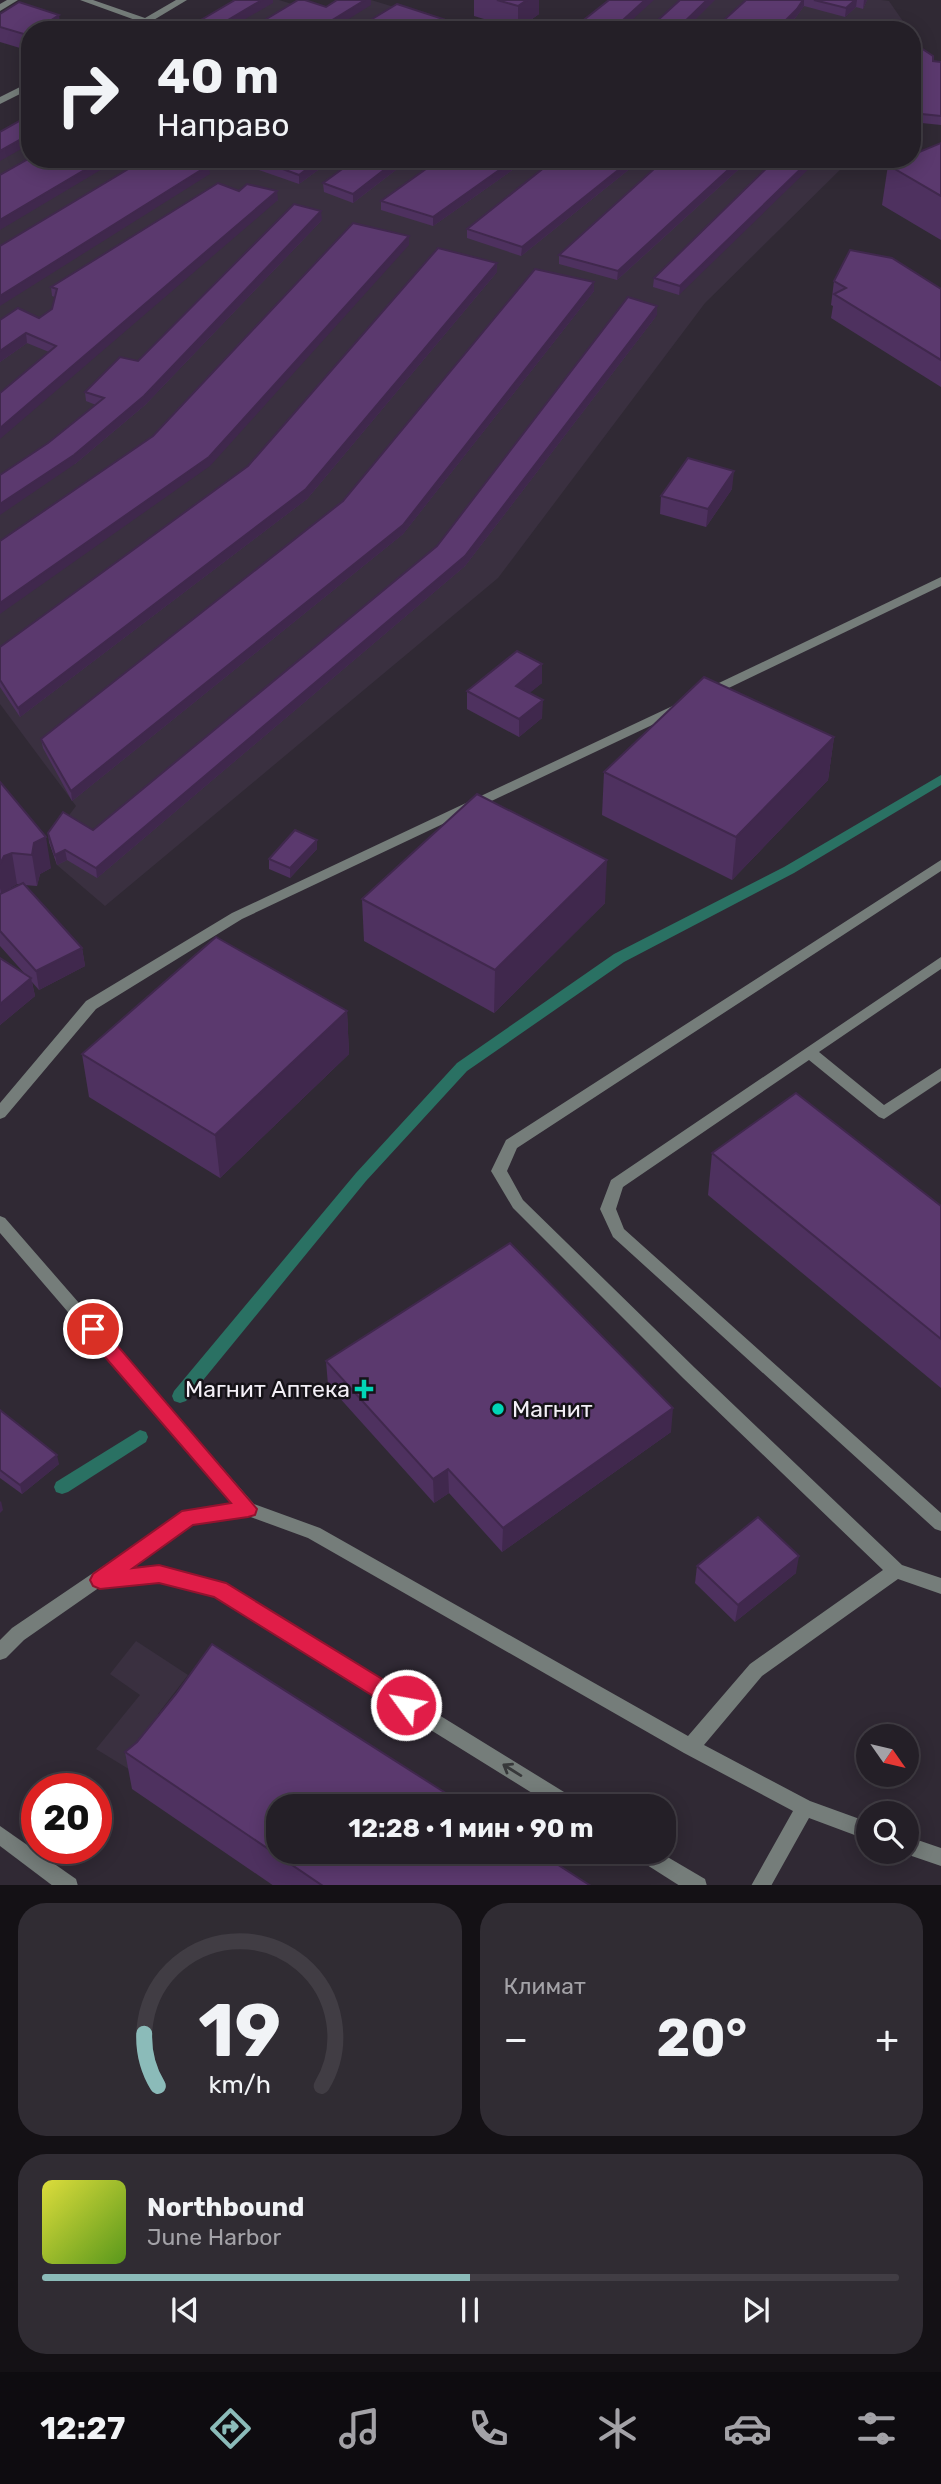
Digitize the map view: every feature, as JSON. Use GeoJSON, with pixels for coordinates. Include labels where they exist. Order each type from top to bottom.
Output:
{"type":"FeatureCollection","features":[{"type":"Feature","properties":{"kind":"lane"},"geometry":{"type":"LineString","coordinates":[[0,8],[14,0]]}},
{"type":"Feature","properties":{"kind":"lane"},"geometry":{"type":"LineString","coordinates":[[84,0],[146,20],[183,0]]}},
{"type":"Feature","properties":{"kind":"lane"},"geometry":{"type":"LineString","coordinates":[[0,101],[21,90]]}},
{"type":"Feature","properties":{"kind":"lane"},"geometry":{"type":"LineString","coordinates":[[0,1113],[91,1006],[237,916],[941,580]]}},
{"type":"Feature","properties":{"kind":"lane"},"geometry":{"type":"LineString","coordinates":[[941,865],[511,1144],[499,1171],[517,1204],[896,1571],[941,1587]]}},
{"type":"Feature","properties":{"kind":"lane"},"geometry":{"type":"LineString","coordinates":[[941,962],[617,1184],[608,1209],[618,1233],[941,1524]]}},
{"type":"Feature","properties":{"kind":"lane"},"geometry":{"type":"LineString","coordinates":[[809,1052],[884,1113],[941,1074]]}},
{"type":"Feature","properties":{"kind":"lane"},"geometry":{"type":"LineString","coordinates":[[0,1222],[248,1509]]}},
{"type":"Feature","properties":{"kind":"lane"},"geometry":{"type":"LineString","coordinates":[[0,1652],[18,1634],[189,1517],[248,1509],[314,1533],[690,1746],[805,1808],[856,1827]]}},
{"type":"Feature","properties":{"kind":"lane"},"geometry":{"type":"LineString","coordinates":[[690,1746],[756,1671],[896,1571]]}},
{"type":"Feature","properties":{"kind":"lane"},"geometry":{"type":"LineString","coordinates":[[100,1580],[159,1574],[219,1589],[551,1794]]}},
{"type":"Feature","properties":{"kind":"lane"},"geometry":{"type":"LineString","coordinates":[[761,1885],[805,1808]]}},
{"type":"Feature","properties":{"kind":"lane"},"geometry":{"type":"LineString","coordinates":[[0,1835],[69,1885]]}},
{"type":"Feature","properties":{"kind":"lane"},"geometry":{"type":"LineString","coordinates":[[919,1849],[941,1857]]}},
{"type":"Feature","properties":{"kind":"lane"},"geometry":{"type":"LineString","coordinates":[[663,1864],[698,1885]]}},
{"type":"Feature","properties":{"kind":"shaded area"},"geometry":{"type":"Polygon","coordinates":[[[251,0],[279,0],[327,15],[371,0],[440,21],[215,21],[251,0]]]}},
{"type":"Feature","properties":{"kind":"shaded area"},"geometry":{"type":"Polygon","coordinates":[[[619,0],[881,0],[889,1],[903,21],[594,21],[619,0]]]}},
{"type":"Feature","properties":{"kind":"shaded area"},"geometry":{"type":"Polygon","coordinates":[[[21,130],[21,168],[842,168],[705,303],[498,578],[105,906],[57,865],[49,842],[76,806],[0,704],[0,142],[21,130]]]}},
{"type":"Feature","properties":{"kind":"shaded area"},"geometry":{"type":"Polygon","coordinates":[[[136,1641],[188,1675],[158,1714],[182,1732],[145,1779],[96,1749],[140,1695],[110,1674],[136,1641]]]}},
{"type":"Feature","properties":{"kind":"building"},"geometry":{"type":"Polygon","coordinates":[[[235,0],[262,0],[226,21],[199,21],[235,0]]]}},
{"type":"Feature","properties":{"kind":"building"},"geometry":{"type":"Polygon","coordinates":[[[298,0],[326,7],[337,0],[365,0],[331,21],[263,21],[298,0]]]}},
{"type":"Feature","properties":{"kind":"building"},"geometry":{"type":"Polygon","coordinates":[[[497,0],[527,0],[518,6],[497,0]]]}},
{"type":"Feature","properties":{"kind":"building"},"geometry":{"type":"Polygon","coordinates":[[[609,0],[645,0],[622,21],[582,21],[609,0]]]}},
{"type":"Feature","properties":{"kind":"building"},"geometry":{"type":"Polygon","coordinates":[[[680,0],[707,0],[685,21],[657,21],[680,0]]]}},
{"type":"Feature","properties":{"kind":"building"},"geometry":{"type":"Polygon","coordinates":[[[746,0],[803,0],[785,21],[723,21],[746,0]]]}},
{"type":"Feature","properties":{"kind":"building"},"geometry":{"type":"Polygon","coordinates":[[[814,0],[855,0],[846,8],[814,0]]]}},
{"type":"Feature","properties":{"kind":"building"},"geometry":{"type":"Polygon","coordinates":[[[19,2],[59,15],[50,21],[21,21],[21,33],[0,27],[0,14],[19,2]]]}},
{"type":"Feature","properties":{"kind":"building"},"geometry":{"type":"Polygon","coordinates":[[[397,4],[443,19],[440,21],[369,21],[397,4]]]}},
{"type":"Feature","properties":{"kind":"building"},"geometry":{"type":"Polygon","coordinates":[[[921,48],[933,56],[933,61],[941,62],[941,116],[921,114],[921,48]]]}},
{"type":"Feature","properties":{"kind":"building"},"geometry":{"type":"Polygon","coordinates":[[[21,120],[21,139],[0,151],[0,132],[21,120]]]}},
{"type":"Feature","properties":{"kind":"building"},"geometry":{"type":"Polygon","coordinates":[[[941,143],[941,196],[893,168],[921,168],[921,151],[941,143]]]}},
{"type":"Feature","properties":{"kind":"building"},"geometry":{"type":"Polygon","coordinates":[[[21,163],[21,168],[88,168],[0,220],[0,175],[21,163]]]}},
{"type":"Feature","properties":{"kind":"building"},"geometry":{"type":"Polygon","coordinates":[[[130,168],[204,168],[0,296],[0,246],[130,168]]]}},
{"type":"Feature","properties":{"kind":"building"},"geometry":{"type":"Polygon","coordinates":[[[280,168],[308,168],[299,175],[280,168]]]}},
{"type":"Feature","properties":{"kind":"building"},"geometry":{"type":"Polygon","coordinates":[[[344,168],[386,168],[353,194],[323,183],[344,168]]]}},
{"type":"Feature","properties":{"kind":"building"},"geometry":{"type":"Polygon","coordinates":[[[427,168],[502,168],[433,217],[381,201],[427,168]]]}},
{"type":"Feature","properties":{"kind":"building"},"geometry":{"type":"Polygon","coordinates":[[[544,168],[621,168],[522,247],[467,229],[544,168]]]}},
{"type":"Feature","properties":{"kind":"building"},"geometry":{"type":"Polygon","coordinates":[[[655,168],[730,168],[618,271],[559,255],[655,168]]]}},
{"type":"Feature","properties":{"kind":"building"},"geometry":{"type":"Polygon","coordinates":[[[767,168],[802,168],[680,286],[654,278],[767,168]]]}},
{"type":"Feature","properties":{"kind":"building"},"geometry":{"type":"Polygon","coordinates":[[[218,183],[239,191],[247,184],[277,191],[0,428],[0,393],[56,346],[26,333],[0,351],[0,320],[18,308],[39,318],[52,309],[57,289],[51,287],[218,183]]]}},
{"type":"Feature","properties":{"kind":"building"},"geometry":{"type":"Polygon","coordinates":[[[294,204],[321,211],[144,396],[74,455],[0,504],[0,475],[48,443],[104,398],[85,392],[120,357],[138,361],[294,204]]]}},
{"type":"Feature","properties":{"kind":"building"},"geometry":{"type":"Polygon","coordinates":[[[353,223],[409,236],[209,457],[0,603],[0,541],[153,436],[353,223]]]}},
{"type":"Feature","properties":{"kind":"building"},"geometry":{"type":"Polygon","coordinates":[[[438,248],[497,263],[306,489],[18,708],[0,680],[0,647],[248,466],[438,248]]]}},
{"type":"Feature","properties":{"kind":"building"},"geometry":{"type":"Polygon","coordinates":[[[850,250],[892,258],[941,289],[941,360],[834,294],[846,288],[834,281],[850,250]]]}},
{"type":"Feature","properties":{"kind":"building"},"geometry":{"type":"Polygon","coordinates":[[[535,269],[594,282],[403,525],[71,791],[41,739],[343,501],[535,269]]]}},
{"type":"Feature","properties":{"kind":"building"},"geometry":{"type":"Polygon","coordinates":[[[628,297],[657,306],[465,556],[96,868],[65,850],[55,855],[48,833],[63,812],[93,830],[437,546],[628,297]]]}},
{"type":"Feature","properties":{"kind":"building"},"geometry":{"type":"Polygon","coordinates":[[[688,458],[734,471],[708,509],[661,496],[688,458]]]}},
{"type":"Feature","properties":{"kind":"building"},"geometry":{"type":"Polygon","coordinates":[[[517,651],[542,664],[516,686],[543,700],[519,719],[467,691],[517,651]]]}},
{"type":"Feature","properties":{"kind":"building"},"geometry":{"type":"Polygon","coordinates":[[[704,677],[834,737],[736,837],[604,772],[704,677]]]}},
{"type":"Feature","properties":{"kind":"building"},"geometry":{"type":"Polygon","coordinates":[[[0,782],[46,837],[34,843],[32,855],[12,853],[4,856],[0,864],[0,782]]]}},
{"type":"Feature","properties":{"kind":"building"},"geometry":{"type":"Polygon","coordinates":[[[477,794],[607,860],[495,970],[362,899],[477,794]]]}},
{"type":"Feature","properties":{"kind":"building"},"geometry":{"type":"Polygon","coordinates":[[[295,830],[317,840],[290,868],[269,859],[295,830]]]}},
{"type":"Feature","properties":{"kind":"building"},"geometry":{"type":"Polygon","coordinates":[[[23,883],[82,948],[36,971],[0,931],[0,894],[23,883]]]}},
{"type":"Feature","properties":{"kind":"building"},"geometry":{"type":"Polygon","coordinates":[[[216,937],[347,1011],[215,1135],[82,1054],[216,937]]]}},
{"type":"Feature","properties":{"kind":"building"},"geometry":{"type":"Polygon","coordinates":[[[0,958],[31,978],[0,1004],[0,958]]]}},
{"type":"Feature","properties":{"kind":"building"},"geometry":{"type":"Polygon","coordinates":[[[796,1093],[941,1206],[941,1339],[712,1153],[796,1093]]]}},
{"type":"Feature","properties":{"kind":"building","name":"Магнит"},"geometry":{"type":"Polygon","coordinates":[[[510,1243],[673,1408],[503,1528],[448,1469],[433,1479],[326,1361],[510,1243]]]}},
{"type":"Feature","properties":{"kind":"building"},"geometry":{"type":"Polygon","coordinates":[[[0,1410],[57,1455],[20,1485],[0,1470],[0,1410]]]}},
{"type":"Feature","properties":{"kind":"building"},"geometry":{"type":"Polygon","coordinates":[[[758,1517],[799,1556],[738,1605],[697,1566],[758,1517]]]}},
{"type":"Feature","properties":{"kind":"building"},"geometry":{"type":"Polygon","coordinates":[[[212,1644],[447,1794],[266,1794],[266,1847],[125,1752],[137,1742],[212,1644]]]}},
{"type":"Feature","properties":{"kind":"building"},"geometry":{"type":"Polygon","coordinates":[[[290,1864],[557,1864],[589,1885],[322,1885],[290,1864]]]}},
{"type":"Feature","properties":{"kind":"waterway"},"geometry":{"type":"LineString","coordinates":[[180,1396],[361,1177],[462,1067],[619,958],[789,870],[941,779]]}},
{"type":"Feature","properties":{"kind":"waterway"},"geometry":{"type":"LineString","coordinates":[[62,1487],[140,1437]]}},
{"type":"Feature","properties":{"kind":"place","name":"Магнит Аптека"},"geometry":{"type":"Point","coordinates":[364,1389]}},
{"type":"Feature","properties":{"kind":"place","name":"Магнит"},"geometry":{"type":"Point","coordinates":[498,1409]}},
{"type":"Feature","properties":{"kind":"route"},"geometry":{"type":"LineString","coordinates":[[93,1329],[248,1509],[189,1517],[100,1580],[159,1574],[219,1589],[406,1705]]}}]}
